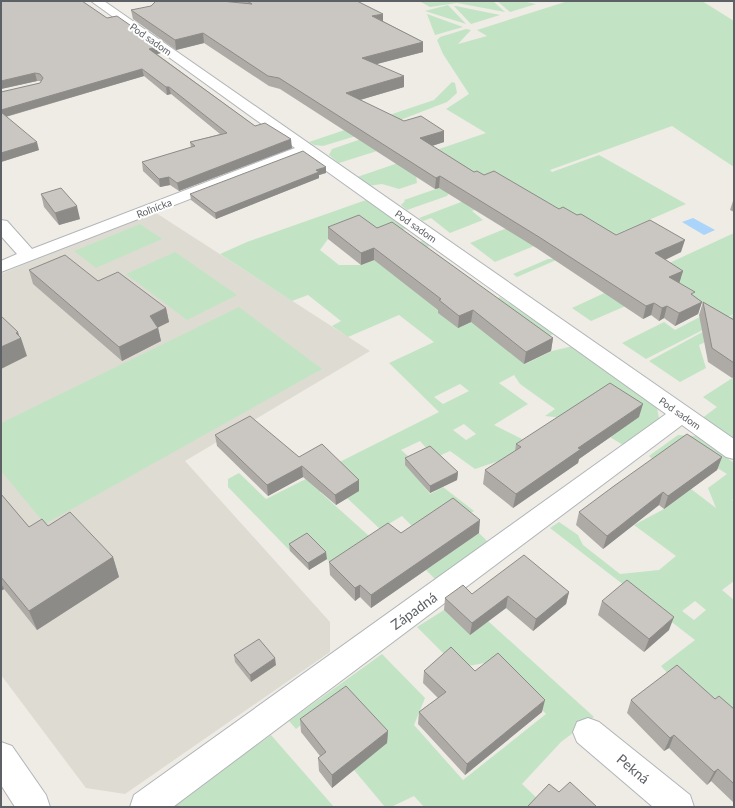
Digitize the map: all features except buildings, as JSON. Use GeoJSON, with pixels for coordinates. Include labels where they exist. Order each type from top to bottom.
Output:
{"type":"FeatureCollection","features":[{"type":"Feature","properties":{"kind":"street","name":"Pod sadom"},"geometry":{"type":"LineString","coordinates":[[97,1],[734,451]]}},
{"type":"Feature","properties":{"kind":"street","name":"Roľnícka"},"geometry":{"type":"LineString","coordinates":[[1,267],[306,148]]}},
{"type":"Feature","properties":{"kind":"street"},"geometry":{"type":"LineString","coordinates":[[1,225],[28,256]]}},
{"type":"Feature","properties":{"kind":"street","name":"Západná"},"geometry":{"type":"LineString","coordinates":[[146,807],[682,414]]}},
{"type":"Feature","properties":{"kind":"street","name":"Pekná"},"geometry":{"type":"LineString","coordinates":[[588,732],[678,807]]}},
{"type":"Feature","properties":{"kind":"street"},"geometry":{"type":"LineString","coordinates":[[1,758],[34,807]]}},
{"type":"Feature","properties":{"kind":"shaded area"},"geometry":{"type":"Polygon","coordinates":[[[153,211],[370,351],[185,461],[330,622],[330,652],[125,794],[86,788],[1,675],[1,274],[153,211]]]}},
{"type":"Feature","properties":{"kind":"green space"},"geometry":{"type":"Polygon","coordinates":[[[412,1],[493,1],[505,12],[457,3],[430,7],[421,2],[412,1]]]}},
{"type":"Feature","properties":{"kind":"green space"},"geometry":{"type":"Polygon","coordinates":[[[497,1],[522,1],[536,4],[510,12],[497,1]]]}},
{"type":"Feature","properties":{"kind":"green space"},"geometry":{"type":"Polygon","coordinates":[[[568,1],[702,1],[734,21],[734,167],[672,126],[550,170],[552,172],[599,155],[686,204],[517,277],[513,274],[548,259],[553,259],[539,244],[495,262],[470,243],[522,222],[518,193],[472,211],[483,220],[450,233],[431,218],[423,221],[419,218],[490,191],[449,193],[447,196],[407,210],[401,205],[405,201],[404,200],[465,179],[416,175],[417,183],[399,189],[382,184],[368,186],[357,177],[486,133],[446,109],[469,94],[443,54],[437,40],[440,37],[466,29],[471,30],[458,44],[487,36],[477,30],[568,1]]]}},
{"type":"Feature","properties":{"kind":"green space"},"geometry":{"type":"Polygon","coordinates":[[[448,5],[466,24],[425,11],[448,5]]]}},
{"type":"Feature","properties":{"kind":"green space"},"geometry":{"type":"Polygon","coordinates":[[[454,6],[456,6],[500,15],[471,24],[454,6]]]}},
{"type":"Feature","properties":{"kind":"green space"},"geometry":{"type":"Polygon","coordinates":[[[427,14],[463,27],[435,35],[427,14]]]}},
{"type":"Feature","properties":{"kind":"green space"},"geometry":{"type":"Polygon","coordinates":[[[452,82],[455,83],[457,93],[447,102],[369,132],[323,146],[314,145],[309,142],[434,100],[452,82]]]}},
{"type":"Feature","properties":{"kind":"green space"},"geometry":{"type":"Polygon","coordinates":[[[376,134],[377,151],[339,163],[329,155],[332,149],[376,134]]]}},
{"type":"Feature","properties":{"kind":"green space"},"geometry":{"type":"Polygon","coordinates":[[[366,200],[407,228],[376,240],[328,239],[320,250],[339,265],[361,265],[424,240],[432,245],[385,264],[487,303],[500,297],[553,334],[538,341],[525,364],[552,351],[573,346],[657,407],[659,419],[623,445],[610,437],[639,417],[572,419],[545,416],[555,409],[520,384],[514,375],[499,383],[528,404],[494,425],[528,442],[511,457],[475,469],[450,451],[435,458],[420,441],[401,450],[414,461],[416,476],[430,494],[443,487],[474,511],[461,518],[419,533],[402,516],[380,529],[347,498],[359,491],[320,492],[378,544],[335,570],[327,559],[290,551],[228,487],[228,479],[239,473],[266,499],[439,412],[389,363],[434,342],[399,315],[348,337],[332,326],[341,321],[308,295],[292,301],[220,254],[247,242],[366,200]],[[460,384],[434,397],[443,404],[469,391],[460,384]],[[464,424],[453,430],[466,440],[476,434],[464,424]]]}},
{"type":"Feature","properties":{"kind":"green space"},"geometry":{"type":"Polygon","coordinates":[[[140,224],[162,239],[96,268],[74,251],[140,224]]]}},
{"type":"Feature","properties":{"kind":"green space"},"geometry":{"type":"Polygon","coordinates":[[[734,233],[734,314],[646,359],[622,343],[664,322],[675,330],[713,310],[682,289],[665,289],[591,321],[572,308],[734,233]]]}},
{"type":"Feature","properties":{"kind":"green space"},"geometry":{"type":"Polygon","coordinates":[[[175,252],[237,295],[187,320],[126,274],[175,252]]]}},
{"type":"Feature","properties":{"kind":"green space"},"geometry":{"type":"Polygon","coordinates":[[[239,307],[322,369],[45,524],[1,471],[1,423],[239,307]]]}},
{"type":"Feature","properties":{"kind":"green space"},"geometry":{"type":"Polygon","coordinates":[[[734,315],[734,329],[699,345],[706,368],[680,382],[649,361],[734,315]]]}},
{"type":"Feature","properties":{"kind":"green space"},"geometry":{"type":"Polygon","coordinates":[[[734,377],[734,442],[701,419],[717,407],[703,397],[734,377]]]}},
{"type":"Feature","properties":{"kind":"green space"},"geometry":{"type":"Polygon","coordinates":[[[678,435],[697,436],[734,463],[734,499],[732,500],[734,502],[734,581],[722,590],[734,600],[734,728],[672,678],[661,666],[695,640],[550,528],[559,522],[578,535],[583,545],[620,574],[659,570],[676,556],[634,525],[664,509],[691,489],[716,508],[708,488],[727,474],[683,447],[658,464],[649,456],[678,435]],[[695,601],[682,611],[694,620],[706,610],[695,601]]]}},
{"type":"Feature","properties":{"kind":"green space"},"geometry":{"type":"Polygon","coordinates":[[[479,533],[488,542],[435,579],[426,570],[479,533]]]}},
{"type":"Feature","properties":{"kind":"green space"},"geometry":{"type":"Polygon","coordinates":[[[444,610],[488,621],[594,717],[561,742],[522,784],[541,802],[535,807],[424,807],[414,796],[391,807],[385,807],[354,770],[341,695],[296,729],[289,721],[382,654],[425,698],[414,725],[463,780],[546,714],[495,661],[458,668],[417,627],[444,610]]]}},
{"type":"Feature","properties":{"kind":"green space"},"geometry":{"type":"Polygon","coordinates":[[[271,735],[334,807],[170,807],[271,735]]]}},
{"type":"Feature","properties":{"kind":"water"},"geometry":{"type":"Polygon","coordinates":[[[693,218],[715,230],[704,235],[682,222],[693,218]]]}}]}
